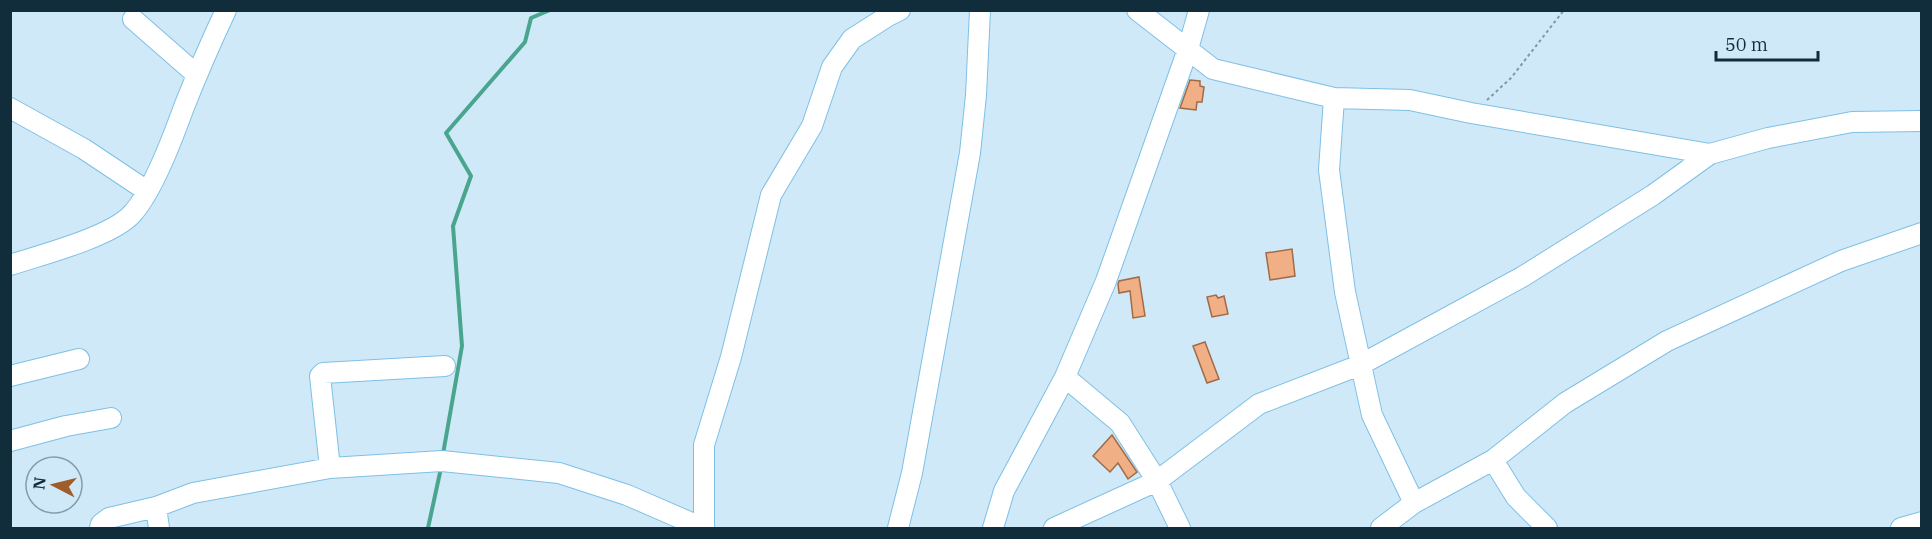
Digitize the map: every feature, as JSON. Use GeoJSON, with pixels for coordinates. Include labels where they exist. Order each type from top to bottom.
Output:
{"type":"FeatureCollection","features":[{"type":"Feature","properties":{"kind":"street"},"geometry":{"type":"LineString","coordinates":[[10,265],[103,233],[132,215],[147,191],[167,150],[226,10]]}},
{"type":"Feature","properties":{"kind":"street"},"geometry":{"type":"LineString","coordinates":[[100,528],[101,524],[109,518],[156,507],[193,493],[330,468],[442,461],[559,473],[627,495],[703,528],[704,445],[731,357],[771,195],[812,126],[832,67],[852,39],[900,10]]}},
{"type":"Feature","properties":{"kind":"street"},"geometry":{"type":"LineString","coordinates":[[897,528],[912,473],[970,153],[976,95],[980,10]]}},
{"type":"Feature","properties":{"kind":"street"},"geometry":{"type":"LineString","coordinates":[[1137,10],[1214,69],[1334,98],[1410,100],[1471,113],[1710,154]]}},
{"type":"Feature","properties":{"kind":"street"},"geometry":{"type":"LineString","coordinates":[[993,528],[1004,491],[1065,377],[1106,281],[1188,49],[1199,10]]}},
{"type":"Feature","properties":{"kind":"street"},"geometry":{"type":"LineString","coordinates":[[133,19],[197,75]]}},
{"type":"Feature","properties":{"kind":"street"},"geometry":{"type":"LineString","coordinates":[[1334,98],[1329,170],[1345,292],[1372,415],[1414,503]]}},
{"type":"Feature","properties":{"kind":"street"},"geometry":{"type":"LineString","coordinates":[[10,108],[84,149],[147,191]]}},
{"type":"Feature","properties":{"kind":"street"},"geometry":{"type":"LineString","coordinates":[[1054,528],[1156,481],[1259,404],[1360,365],[1522,277],[1653,195],[1710,154],[1768,138],[1852,122],[1922,121]]}},
{"type":"Feature","properties":{"kind":"street"},"geometry":{"type":"LineString","coordinates":[[1381,528],[1414,503],[1493,460],[1565,403],[1666,341],[1841,261],[1922,233]]}},
{"type":"Feature","properties":{"kind":"street"},"geometry":{"type":"LineString","coordinates":[[10,376],[79,359]]}},
{"type":"Feature","properties":{"kind":"street"},"geometry":{"type":"LineString","coordinates":[[330,468],[321,376],[323,373],[445,366]]}},
{"type":"Feature","properties":{"kind":"street"},"geometry":{"type":"LineString","coordinates":[[1065,377],[1120,423],[1156,481],[1180,528]]}},
{"type":"Feature","properties":{"kind":"street"},"geometry":{"type":"LineString","coordinates":[[10,441],[66,426],[111,418]]}},
{"type":"Feature","properties":{"kind":"street"},"geometry":{"type":"LineString","coordinates":[[1493,460],[1516,497],[1547,528]]}},
{"type":"Feature","properties":{"kind":"street"},"geometry":{"type":"LineString","coordinates":[[156,507],[159,528]]}},
{"type":"Feature","properties":{"kind":"street"},"geometry":{"type":"LineString","coordinates":[[1901,528],[1922,522]]}},
{"type":"Feature","properties":{"kind":"path"},"geometry":{"type":"LineString","coordinates":[[1471,113],[1511,78],[1564,10]]}},
{"type":"Feature","properties":{"kind":"building"},"geometry":{"type":"Polygon","coordinates":[[[1190,80],[1200,81],[1200,86],[1204,87],[1202,102],[1197,102],[1196,110],[1180,108],[1190,80]]]}},
{"type":"Feature","properties":{"kind":"building"},"geometry":{"type":"Polygon","coordinates":[[[1292,249],[1295,276],[1270,280],[1266,253],[1292,249]]]}},
{"type":"Feature","properties":{"kind":"building"},"geometry":{"type":"Polygon","coordinates":[[[1139,277],[1145,316],[1133,318],[1130,291],[1119,293],[1118,284],[1119,281],[1139,277]]]}},
{"type":"Feature","properties":{"kind":"building"},"geometry":{"type":"Polygon","coordinates":[[[1216,295],[1218,298],[1224,296],[1228,314],[1212,317],[1207,297],[1216,295]]]}},
{"type":"Feature","properties":{"kind":"building"},"geometry":{"type":"Polygon","coordinates":[[[1205,342],[1219,379],[1207,383],[1193,346],[1205,342]]]}},
{"type":"Feature","properties":{"kind":"building"},"geometry":{"type":"Polygon","coordinates":[[[1112,435],[1137,472],[1128,479],[1118,463],[1110,472],[1093,456],[1112,435]]]}},
{"type":"Feature","properties":{"kind":"waterway"},"geometry":{"type":"LineString","coordinates":[[443,454],[462,346],[453,226],[471,176],[446,133],[525,42],[531,18],[550,10]]}},
{"type":"Feature","properties":{"kind":"waterway"},"geometry":{"type":"LineString","coordinates":[[428,528],[441,468]]}}]}
